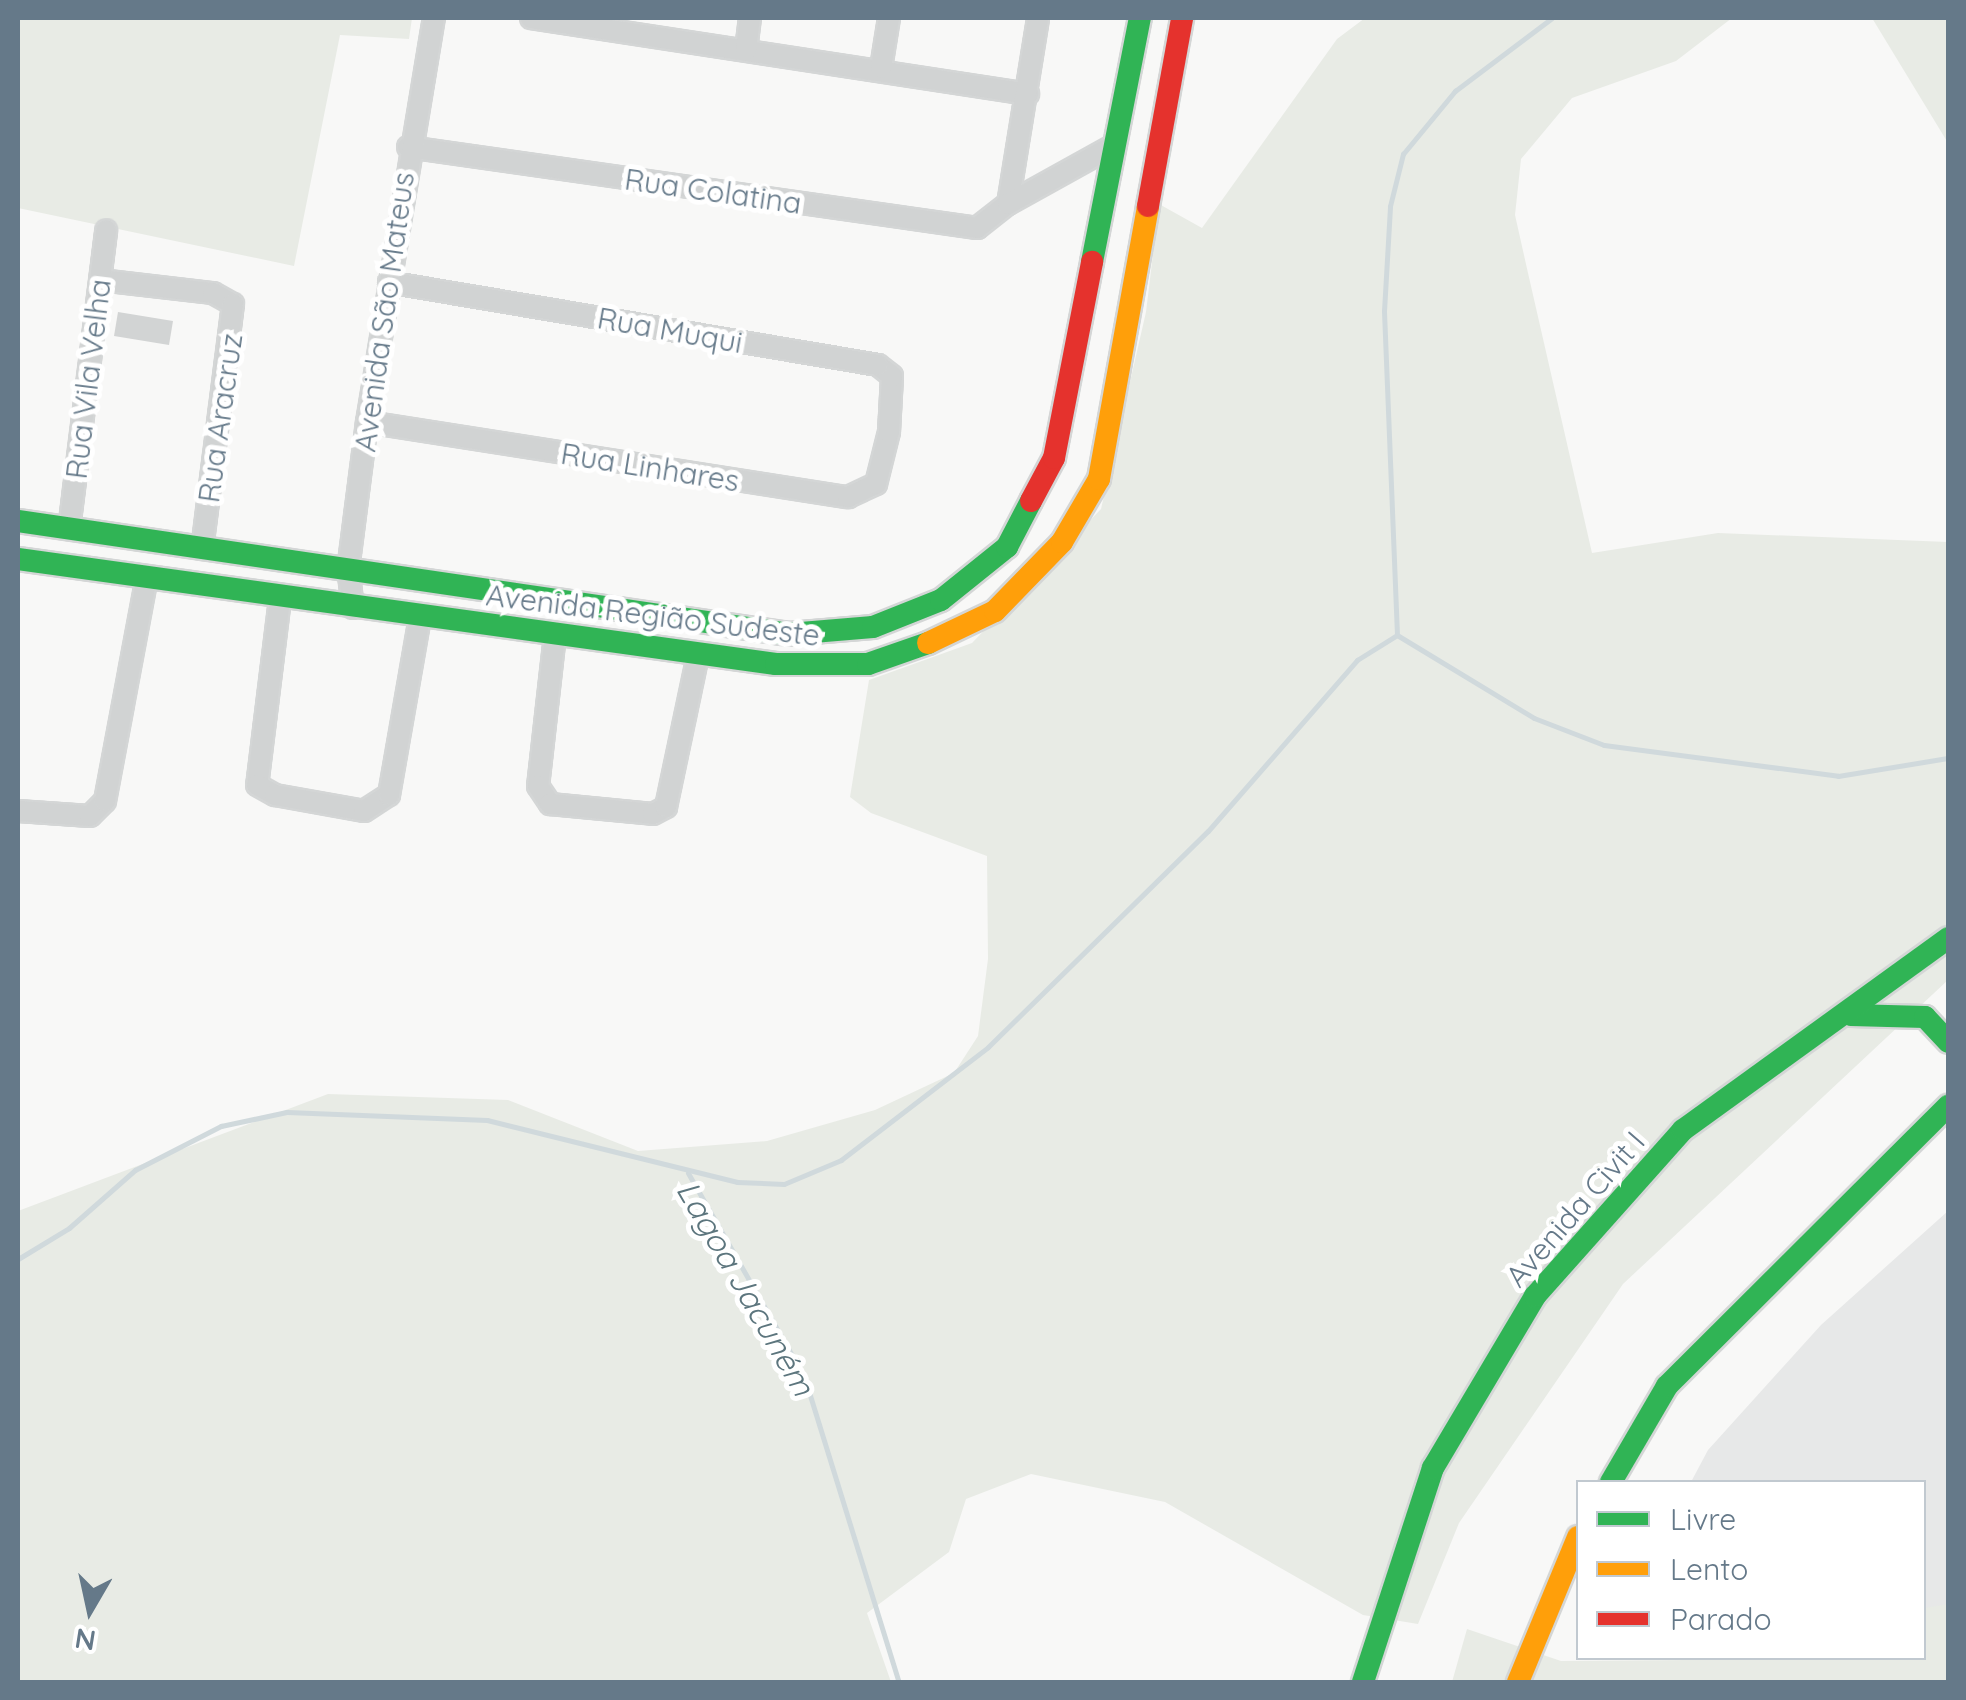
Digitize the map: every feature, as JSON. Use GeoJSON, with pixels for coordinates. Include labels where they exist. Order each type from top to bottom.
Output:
{"type":"FeatureCollection","features":[{"type":"Feature","properties":{"kind":"street","name":"Avenida São Mateus"},"geometry":{"type":"LineString","coordinates":[[354,608],[348,570],[367,422],[408,147],[434,18]]}},
{"type":"Feature","properties":{"kind":"street"},"geometry":{"type":"LineString","coordinates":[[531,18],[606,22],[746,50],[881,68],[1028,94]]}},
{"type":"Feature","properties":{"kind":"street"},"geometry":{"type":"LineString","coordinates":[[746,50],[750,18]]}},
{"type":"Feature","properties":{"kind":"street"},"geometry":{"type":"LineString","coordinates":[[881,68],[889,18]]}},
{"type":"Feature","properties":{"kind":"street"},"geometry":{"type":"LineString","coordinates":[[1008,204],[1038,18]]}},
{"type":"Feature","properties":{"kind":"street","name":"Avenida Região Sudeste"},"geometry":{"type":"LineString","coordinates":[[18,522],[588,608],[835,635],[907,615],[980,574],[1027,517],[1054,458],[1111,147],[1140,18]]}},
{"type":"Feature","properties":{"kind":"street","name":"Avenida Região Sudeste"},"geometry":{"type":"LineString","coordinates":[[18,558],[698,655],[831,666],[922,650],[995,610],[1062,542],[1099,479],[1110,438],[1182,18]]}},
{"type":"Feature","properties":{"kind":"street","name":"Rua Colatina"},"geometry":{"type":"LineString","coordinates":[[408,147],[959,227],[989,225],[1008,204],[1111,147]]}},
{"type":"Feature","properties":{"kind":"street","name":"Rua Vila Velha"},"geometry":{"type":"LineString","coordinates":[[69,529],[106,230]]}},
{"type":"Feature","properties":{"kind":"street","name":"Rua Aracruz"},"geometry":{"type":"LineString","coordinates":[[100,280],[213,293],[233,304],[202,549]]}},
{"type":"Feature","properties":{"kind":"street","name":"Rua Muqui"},"geometry":{"type":"LineString","coordinates":[[389,282],[878,365],[892,376],[889,432]]}},
{"type":"Feature","properties":{"kind":"street","name":"Rua Linhares"},"geometry":{"type":"LineString","coordinates":[[367,422],[848,496],[876,484],[889,432]]}},
{"type":"Feature","properties":{"kind":"street"},"geometry":{"type":"LineString","coordinates":[[18,811],[41,816],[90,816],[105,801],[148,578]]}},
{"type":"Feature","properties":{"kind":"street"},"geometry":{"type":"LineString","coordinates":[[280,598],[255,780],[275,795],[364,811],[386,801],[420,618]]}},
{"type":"Feature","properties":{"kind":"street"},"geometry":{"type":"LineString","coordinates":[[581,640],[588,608]]}},
{"type":"Feature","properties":{"kind":"street"},"geometry":{"type":"LineString","coordinates":[[555,635],[538,792],[550,804],[653,814],[672,800],[698,655]]}},
{"type":"Feature","properties":{"kind":"street","name":"Avenida Civit I"},"geometry":{"type":"LineString","coordinates":[[1364,1682],[1433,1468],[1535,1296],[1683,1130],[1848,1015],[1948,938]]}},
{"type":"Feature","properties":{"kind":"street"},"geometry":{"type":"LineString","coordinates":[[1848,1015],[1925,1017],[1948,1042]]}},
{"type":"Feature","properties":{"kind":"street"},"geometry":{"type":"LineString","coordinates":[[1612,1480],[1667,1386],[1948,1106]]}},
{"type":"Feature","properties":{"kind":"street"},"geometry":{"type":"LineString","coordinates":[[1518,1682],[1576,1543]]}},
{"type":"Feature","properties":{"kind":"shaded area"},"geometry":{"type":"Polygon","coordinates":[[[18,18],[412,18],[409,39],[340,35],[294,266],[18,208],[18,18]]]}},
{"type":"Feature","properties":{"kind":"shaded area"},"geometry":{"type":"Polygon","coordinates":[[[1365,18],[1732,18],[1676,61],[1572,98],[1521,159],[1515,215],[1528,273],[1592,553],[1718,533],[1948,542],[1948,980],[1623,1284],[1459,1523],[1418,1624],[1363,1615],[1165,1502],[1031,1474],[966,1499],[949,1552],[867,1613],[891,1682],[18,1682],[18,1211],[328,1094],[508,1100],[638,1151],[767,1141],[875,1110],[954,1073],[978,1036],[988,959],[987,856],[871,813],[850,797],[869,680],[972,643],[1101,509],[1146,312],[1159,204],[1202,228],[1337,39],[1365,18]]]}},
{"type":"Feature","properties":{"kind":"shaded area"},"geometry":{"type":"Polygon","coordinates":[[[1872,18],[1948,18],[1948,143],[1872,18]]]}},
{"type":"Feature","properties":{"kind":"shaded area"},"geometry":{"type":"Polygon","coordinates":[[[1948,1211],[1948,1606],[1926,1610],[1926,1480],[1692,1480],[1708,1450],[1821,1325],[1948,1211]]]}},
{"type":"Feature","properties":{"kind":"shaded area"},"geometry":{"type":"Polygon","coordinates":[[[1948,1604],[1948,1682],[1452,1682],[1467,1629],[1561,1661],[1926,1660],[1926,1608],[1948,1604]]]}},
{"type":"Feature","properties":{"kind":"building"},"geometry":{"type":"Polygon","coordinates":[[[118,312],[173,321],[169,345],[114,336],[118,312]]]}},
{"type":"Feature","properties":{"kind":"waterway"},"geometry":{"type":"LineString","coordinates":[[1397,635],[1384,311],[1390,206],[1403,154],[1455,91],[1552,18]]}},
{"type":"Feature","properties":{"kind":"waterway"},"geometry":{"type":"LineString","coordinates":[[1397,635],[1534,718],[1604,745],[1838,776],[1948,758]]}},
{"type":"Feature","properties":{"kind":"waterway"},"geometry":{"type":"LineString","coordinates":[[18,1259],[69,1228],[135,1170],[221,1126],[287,1112],[487,1120],[737,1182],[784,1184],[841,1160],[988,1047],[1208,831],[1357,660],[1397,635]]}},
{"type":"Feature","properties":{"kind":"waterway","name":"Lagoa Jacuném"},"geometry":{"type":"LineString","coordinates":[[688,1173],[804,1376],[899,1682]]}},
{"type":"Feature","properties":{"kind":"traffic: fast"},"geometry":{"type":"LineString","coordinates":[[1092,262],[1140,18]]}},
{"type":"Feature","properties":{"kind":"traffic: fast"},"geometry":{"type":"LineString","coordinates":[[18,521],[789,634],[873,627],[941,600],[1007,547],[1031,501]]}},
{"type":"Feature","properties":{"kind":"traffic: fast"},"geometry":{"type":"LineString","coordinates":[[18,559],[776,664],[868,664],[928,643]]}},
{"type":"Feature","properties":{"kind":"traffic: fast"},"geometry":{"type":"LineString","coordinates":[[1363,1682],[1433,1468],[1535,1296],[1683,1130],[1948,938]]}},
{"type":"Feature","properties":{"kind":"traffic: fast"},"geometry":{"type":"LineString","coordinates":[[1851,1015],[1925,1017],[1948,1042]]}},
{"type":"Feature","properties":{"kind":"traffic: fast"},"geometry":{"type":"LineString","coordinates":[[1612,1480],[1667,1386],[1948,1106]]}},
{"type":"Feature","properties":{"kind":"traffic: slow"},"geometry":{"type":"LineString","coordinates":[[928,643],[995,611],[1062,542],[1099,479],[1148,206]]}},
{"type":"Feature","properties":{"kind":"traffic: slow"},"geometry":{"type":"LineString","coordinates":[[1518,1682],[1576,1542]]}},
{"type":"Feature","properties":{"kind":"traffic: jam"},"geometry":{"type":"LineString","coordinates":[[1148,206],[1182,18]]}},
{"type":"Feature","properties":{"kind":"traffic: jam"},"geometry":{"type":"LineString","coordinates":[[1031,501],[1054,458],[1092,262]]}}]}
